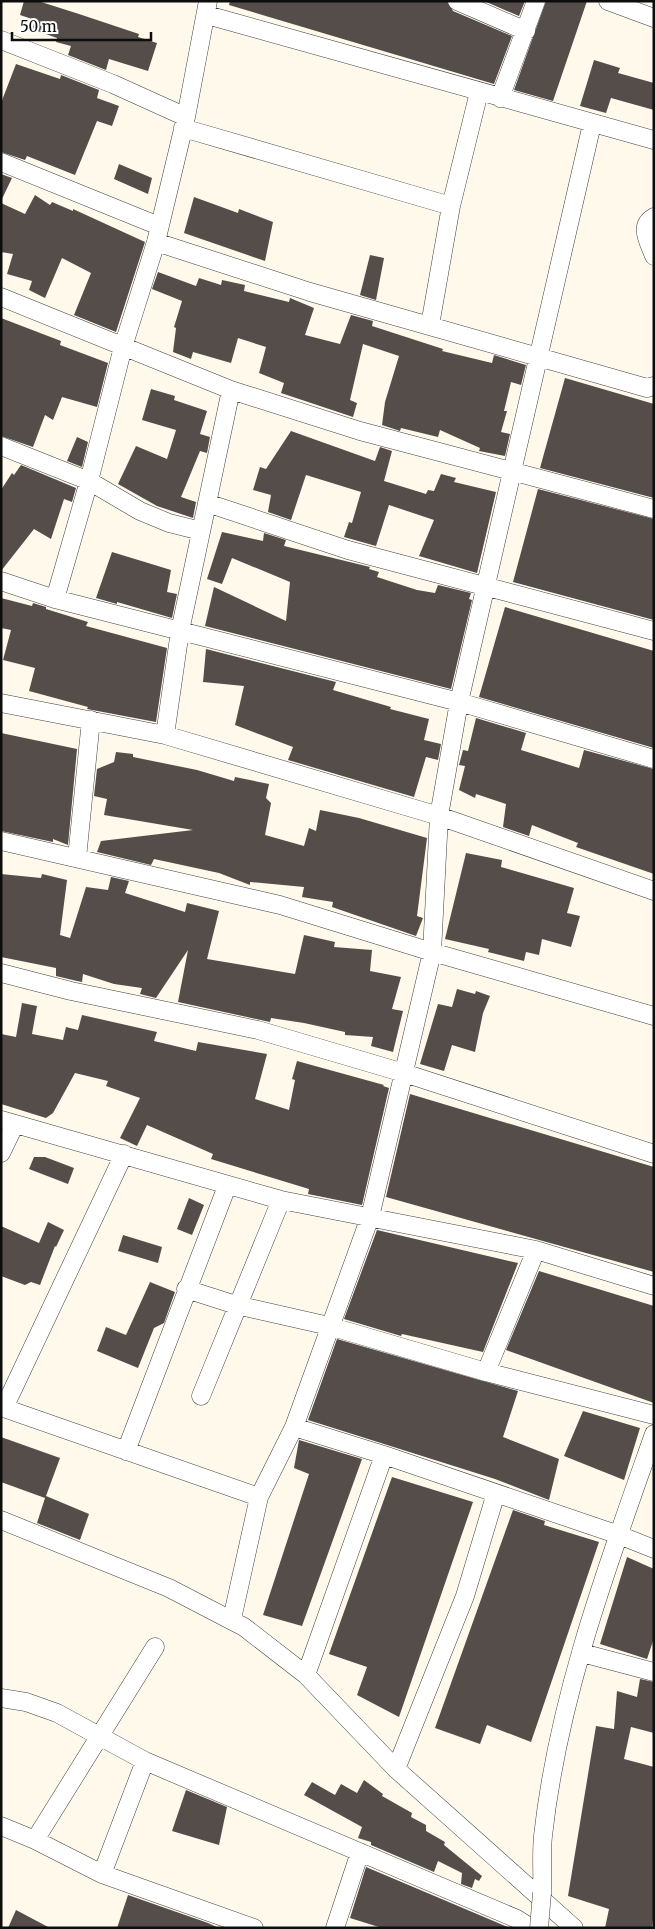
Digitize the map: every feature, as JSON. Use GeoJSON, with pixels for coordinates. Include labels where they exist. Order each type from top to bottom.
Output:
{"type":"FeatureCollection","features":[{"type":"Feature","properties":{"kind":"street"},"geometry":{"type":"LineString","coordinates":[[457,1],[526,31]]}},
{"type":"Feature","properties":{"kind":"street"},"geometry":{"type":"LineString","coordinates":[[500,98],[536,1]]}},
{"type":"Feature","properties":{"kind":"street"},"geometry":{"type":"LineString","coordinates":[[608,1],[654,18]]}},
{"type":"Feature","properties":{"kind":"street"},"geometry":{"type":"LineString","coordinates":[[55,599],[89,481],[123,346],[158,234],[208,8],[478,92],[654,140]]}},
{"type":"Feature","properties":{"kind":"street"},"geometry":{"type":"LineString","coordinates":[[1,40],[113,84],[184,123],[451,206]]}},
{"type":"Feature","properties":{"kind":"street"},"geometry":{"type":"LineString","coordinates":[[430,325],[451,206],[478,92]]}},
{"type":"Feature","properties":{"kind":"street"},"geometry":{"type":"LineString","coordinates":[[232,1619],[259,1496],[294,1427],[370,1217],[432,952],[439,816],[459,702],[512,470],[541,357],[592,124]]}},
{"type":"Feature","properties":{"kind":"street"},"geometry":{"type":"LineString","coordinates":[[1,162],[158,234],[310,292],[647,388],[654,386]]}},
{"type":"Feature","properties":{"kind":"street"},"geometry":{"type":"LineString","coordinates":[[654,216],[646,224],[645,231],[654,256]]}},
{"type":"Feature","properties":{"kind":"street"},"geometry":{"type":"LineString","coordinates":[[1,297],[231,390],[360,431],[654,509]]}},
{"type":"Feature","properties":{"kind":"street"},"geometry":{"type":"LineString","coordinates":[[165,735],[180,631],[231,390]]}},
{"type":"Feature","properties":{"kind":"street"},"geometry":{"type":"LineString","coordinates":[[1,446],[89,481],[140,511],[169,523],[201,531]]}},
{"type":"Feature","properties":{"kind":"street"},"geometry":{"type":"LineString","coordinates":[[207,503],[348,550],[654,631]]}},
{"type":"Feature","properties":{"kind":"street"},"geometry":{"type":"LineString","coordinates":[[1,581],[55,599],[459,702],[654,759]]}},
{"type":"Feature","properties":{"kind":"street"},"geometry":{"type":"LineString","coordinates":[[1,703],[165,735],[439,816],[654,890]]}},
{"type":"Feature","properties":{"kind":"street"},"geometry":{"type":"LineString","coordinates":[[77,858],[91,720]]}},
{"type":"Feature","properties":{"kind":"street"},"geometry":{"type":"LineString","coordinates":[[1,840],[280,904],[432,952],[654,1016]]}},
{"type":"Feature","properties":{"kind":"street"},"geometry":{"type":"LineString","coordinates":[[1,973],[258,1030],[404,1073],[654,1154]]}},
{"type":"Feature","properties":{"kind":"street"},"geometry":{"type":"LineString","coordinates":[[1,1153],[8,1122],[281,1200],[536,1250],[654,1286]]}},
{"type":"Feature","properties":{"kind":"street"},"geometry":{"type":"LineString","coordinates":[[124,1154],[3,1408],[259,1496]]}},
{"type":"Feature","properties":{"kind":"street"},"geometry":{"type":"LineString","coordinates":[[126,1451],[186,1289],[227,1186]]}},
{"type":"Feature","properties":{"kind":"street"},"geometry":{"type":"LineString","coordinates":[[201,1396],[236,1305],[281,1200]]}},
{"type":"Feature","properties":{"kind":"street"},"geometry":{"type":"LineString","coordinates":[[486,1372],[536,1250]]}},
{"type":"Feature","properties":{"kind":"street"},"geometry":{"type":"LineString","coordinates":[[186,1289],[236,1305],[329,1326],[486,1372],[654,1415]]}},
{"type":"Feature","properties":{"kind":"street"},"geometry":{"type":"LineString","coordinates":[[294,1427],[384,1454],[619,1535],[654,1549]]}},
{"type":"Feature","properties":{"kind":"street"},"geometry":{"type":"LineString","coordinates":[[539,1928],[543,1837],[562,1727],[582,1653],[619,1535],[654,1434]]}},
{"type":"Feature","properties":{"kind":"street"},"geometry":{"type":"LineString","coordinates":[[306,1675],[384,1454]]}},
{"type":"Feature","properties":{"kind":"street"},"geometry":{"type":"LineString","coordinates":[[396,1769],[465,1596],[496,1493]]}},
{"type":"Feature","properties":{"kind":"street"},"geometry":{"type":"LineString","coordinates":[[1,1520],[169,1588],[232,1619],[306,1675],[396,1769],[574,1928]]}},
{"type":"Feature","properties":{"kind":"street"},"geometry":{"type":"LineString","coordinates":[[35,1840],[155,1647]]}},
{"type":"Feature","properties":{"kind":"street"},"geometry":{"type":"LineString","coordinates":[[582,1653],[654,1672]]}},
{"type":"Feature","properties":{"kind":"street"},"geometry":{"type":"LineString","coordinates":[[1,1698],[26,1702],[57,1713],[145,1761],[517,1919],[531,1928]]}},
{"type":"Feature","properties":{"kind":"street"},"geometry":{"type":"LineString","coordinates":[[102,1874],[145,1761]]}},
{"type":"Feature","properties":{"kind":"street"},"geometry":{"type":"LineString","coordinates":[[1,1826],[35,1840],[102,1874],[254,1928]]}},
{"type":"Feature","properties":{"kind":"street"},"geometry":{"type":"LineString","coordinates":[[336,1928],[360,1852]]}},
{"type":"Feature","properties":{"kind":"building"},"geometry":{"type":"Polygon","coordinates":[[[24,1],[38,1],[139,34],[138,37],[157,43],[148,71],[109,59],[106,70],[68,55],[71,46],[56,42],[57,38],[32,29],[35,20],[20,15],[24,1]]]}},
{"type":"Feature","properties":{"kind":"building"},"geometry":{"type":"Polygon","coordinates":[[[230,1],[447,1],[453,11],[512,36],[494,84],[229,5],[230,1]]]}},
{"type":"Feature","properties":{"kind":"building"},"geometry":{"type":"Polygon","coordinates":[[[484,1],[525,1],[519,16],[484,1]]]}},
{"type":"Feature","properties":{"kind":"building"},"geometry":{"type":"Polygon","coordinates":[[[546,1],[587,1],[553,101],[514,90],[546,1]]]}},
{"type":"Feature","properties":{"kind":"building"},"geometry":{"type":"Polygon","coordinates":[[[594,60],[620,68],[618,73],[654,83],[654,110],[611,98],[606,113],[580,106],[594,60]]]}},
{"type":"Feature","properties":{"kind":"building"},"geometry":{"type":"Polygon","coordinates":[[[16,64],[60,79],[61,75],[99,90],[97,98],[119,106],[112,126],[97,121],[75,175],[27,156],[25,160],[1,152],[1,103],[16,64]]]}},
{"type":"Feature","properties":{"kind":"building"},"geometry":{"type":"Polygon","coordinates":[[[119,164],[152,178],[148,194],[114,179],[119,164]]]}},
{"type":"Feature","properties":{"kind":"building"},"geometry":{"type":"Polygon","coordinates":[[[1,174],[12,178],[1,201],[1,174]]]}},
{"type":"Feature","properties":{"kind":"building"},"geometry":{"type":"Polygon","coordinates":[[[35,195],[50,205],[52,202],[73,211],[73,209],[145,242],[116,332],[74,315],[91,273],[62,258],[45,298],[29,290],[32,281],[7,274],[13,254],[1,252],[1,203],[25,214],[35,195]]]}},
{"type":"Feature","properties":{"kind":"building"},"geometry":{"type":"Polygon","coordinates":[[[194,197],[238,213],[239,209],[273,222],[265,261],[184,233],[194,197]]]}},
{"type":"Feature","properties":{"kind":"building"},"geometry":{"type":"Polygon","coordinates":[[[370,255],[384,258],[376,300],[360,295],[370,255]]]}},
{"type":"Feature","properties":{"kind":"building"},"geometry":{"type":"Polygon","coordinates":[[[158,272],[196,286],[199,278],[221,285],[222,280],[245,285],[244,291],[289,302],[290,298],[314,308],[305,335],[340,344],[351,315],[373,321],[372,326],[443,349],[442,351],[492,363],[494,355],[526,365],[521,385],[511,382],[504,411],[507,411],[501,432],[510,434],[505,456],[479,451],[480,448],[440,430],[438,437],[401,428],[400,431],[382,425],[385,402],[399,356],[363,344],[350,400],[357,403],[353,417],[281,393],[284,383],[259,373],[266,347],[238,338],[231,363],[193,352],[191,359],[173,352],[176,328],[174,327],[182,301],[152,289],[158,272]]]}},
{"type":"Feature","properties":{"kind":"building"},"geometry":{"type":"Polygon","coordinates":[[[1,318],[61,341],[60,345],[108,363],[97,407],[62,397],[53,420],[45,415],[33,447],[1,436],[1,318]]]}},
{"type":"Feature","properties":{"kind":"building"},"geometry":{"type":"Polygon","coordinates":[[[565,378],[654,404],[654,498],[540,468],[565,378]]]}},
{"type":"Feature","properties":{"kind":"building"},"geometry":{"type":"Polygon","coordinates":[[[151,389],[175,396],[174,400],[207,411],[200,434],[210,437],[207,453],[200,451],[181,497],[196,502],[193,518],[157,506],[118,484],[136,446],[167,459],[176,430],[142,420],[151,389]]]}},
{"type":"Feature","properties":{"kind":"building"},"geometry":{"type":"Polygon","coordinates":[[[291,431],[375,461],[380,447],[392,451],[384,481],[426,494],[428,490],[434,491],[441,474],[456,478],[454,482],[496,492],[477,573],[419,556],[434,520],[389,505],[376,546],[344,537],[349,522],[352,523],[361,492],[306,475],[291,520],[268,512],[271,495],[253,490],[260,467],[266,469],[291,431]]]}},
{"type":"Feature","properties":{"kind":"building"},"geometry":{"type":"Polygon","coordinates":[[[77,437],[88,442],[82,467],[67,461],[77,437]]]}},
{"type":"Feature","properties":{"kind":"building"},"geometry":{"type":"Polygon","coordinates":[[[21,465],[76,488],[72,502],[64,499],[51,539],[34,529],[1,571],[1,490],[12,473],[14,475],[21,465]]]}},
{"type":"Feature","properties":{"kind":"building"},"geometry":{"type":"Polygon","coordinates":[[[538,489],[654,519],[654,620],[513,582],[538,489]]]}},
{"type":"Feature","properties":{"kind":"building"},"geometry":{"type":"Polygon","coordinates":[[[222,532],[263,541],[264,533],[286,540],[284,546],[370,567],[369,569],[379,572],[377,577],[417,590],[435,593],[438,585],[471,593],[469,599],[472,600],[451,689],[205,626],[214,587],[286,621],[290,582],[232,558],[222,584],[207,579],[222,532]]]}},
{"type":"Feature","properties":{"kind":"building"},"geometry":{"type":"Polygon","coordinates":[[[112,552],[171,570],[167,592],[177,594],[172,618],[96,598],[112,552]]]}},
{"type":"Feature","properties":{"kind":"building"},"geometry":{"type":"Polygon","coordinates":[[[1,598],[32,606],[33,603],[88,622],[86,626],[167,648],[156,722],[87,709],[88,707],[29,691],[35,668],[3,660],[11,630],[1,628],[1,598]]]}},
{"type":"Feature","properties":{"kind":"building"},"geometry":{"type":"Polygon","coordinates":[[[505,607],[654,651],[654,748],[479,697],[505,607]]]}},
{"type":"Feature","properties":{"kind":"building"},"geometry":{"type":"Polygon","coordinates":[[[206,649],[336,682],[333,690],[391,707],[390,709],[429,719],[424,740],[441,744],[438,760],[426,757],[414,797],[288,760],[293,747],[235,725],[244,686],[203,682],[206,649]]]}},
{"type":"Feature","properties":{"kind":"building"},"geometry":{"type":"Polygon","coordinates":[[[476,718],[526,733],[521,750],[579,768],[584,750],[654,769],[654,874],[576,847],[578,843],[532,825],[529,836],[503,827],[506,804],[476,794],[475,798],[459,790],[465,766],[459,765],[463,750],[468,751],[476,718]]]}},
{"type":"Feature","properties":{"kind":"building"},"geometry":{"type":"Polygon","coordinates":[[[1,733],[77,749],[68,845],[53,839],[53,842],[1,831],[1,733]]]}},
{"type":"Feature","properties":{"kind":"building"},"geometry":{"type":"Polygon","coordinates":[[[116,752],[133,754],[133,757],[197,770],[234,781],[235,777],[269,784],[266,798],[271,803],[265,835],[304,846],[309,828],[316,831],[320,810],[359,818],[427,838],[417,916],[423,918],[416,936],[332,907],[333,902],[302,897],[304,887],[250,882],[250,885],[219,873],[154,859],[151,865],[97,852],[101,841],[193,830],[104,815],[107,799],[94,796],[97,769],[114,762],[116,752]]]}},
{"type":"Feature","properties":{"kind":"building"},"geometry":{"type":"Polygon","coordinates":[[[466,853],[502,860],[501,867],[574,888],[567,913],[580,916],[571,947],[542,939],[539,955],[526,952],[524,961],[488,952],[489,949],[445,939],[466,853]]]}},
{"type":"Feature","properties":{"kind":"building"},"geometry":{"type":"Polygon","coordinates":[[[1,874],[41,878],[42,874],[67,880],[60,935],[70,938],[86,887],[108,890],[111,877],[129,881],[125,893],[185,912],[187,903],[219,911],[207,959],[295,974],[304,935],[335,942],[334,947],[372,950],[370,971],[401,977],[392,1009],[403,1011],[393,1052],[371,1046],[373,1037],[345,1035],[345,1032],[271,1018],[270,1022],[178,1002],[188,950],[156,998],[140,994],[142,988],[114,984],[83,974],[82,982],[77,981],[56,976],[56,968],[1,957],[1,874]]]}},
{"type":"Feature","properties":{"kind":"building"},"geometry":{"type":"Polygon","coordinates":[[[457,989],[475,994],[476,991],[490,996],[483,1013],[475,1052],[452,1045],[444,1071],[420,1064],[438,1004],[452,1007],[457,989]]]}},
{"type":"Feature","properties":{"kind":"building"},"geometry":{"type":"Polygon","coordinates":[[[22,1003],[37,1006],[32,1034],[63,1040],[66,1027],[78,1030],[82,1015],[157,1032],[154,1041],[196,1051],[198,1042],[267,1054],[255,1099],[289,1110],[295,1080],[292,1079],[297,1061],[384,1085],[389,1088],[362,1205],[308,1194],[309,1189],[211,1159],[213,1154],[147,1125],[137,1146],[120,1138],[140,1098],[106,1086],[108,1081],[75,1073],[53,1113],[46,1118],[1,1104],[1,1034],[16,1037],[22,1003]]]}},
{"type":"Feature","properties":{"kind":"building"},"geometry":{"type":"Polygon","coordinates":[[[410,1094],[654,1167],[654,1272],[386,1197],[410,1094]]]}},
{"type":"Feature","properties":{"kind":"building"},"geometry":{"type":"Polygon","coordinates":[[[34,1157],[45,1157],[74,1168],[68,1184],[29,1169],[34,1157]]]}},
{"type":"Feature","properties":{"kind":"building"},"geometry":{"type":"Polygon","coordinates":[[[189,1198],[204,1205],[192,1235],[177,1229],[189,1198]]]}},
{"type":"Feature","properties":{"kind":"building"},"geometry":{"type":"Polygon","coordinates":[[[48,1222],[64,1230],[55,1246],[40,1285],[31,1282],[25,1285],[1,1276],[1,1226],[39,1243],[48,1222]]]}},
{"type":"Feature","properties":{"kind":"building"},"geometry":{"type":"Polygon","coordinates":[[[377,1230],[518,1263],[483,1352],[402,1334],[401,1336],[344,1319],[377,1230]]]}},
{"type":"Feature","properties":{"kind":"building"},"geometry":{"type":"Polygon","coordinates":[[[123,1235],[162,1247],[158,1263],[118,1251],[123,1235]]]}},
{"type":"Feature","properties":{"kind":"building"},"geometry":{"type":"Polygon","coordinates":[[[539,1271],[654,1306],[654,1403],[506,1350],[539,1271]]]}},
{"type":"Feature","properties":{"kind":"building"},"geometry":{"type":"Polygon","coordinates":[[[150,1282],[175,1292],[164,1323],[154,1328],[138,1368],[97,1351],[106,1327],[126,1335],[150,1282]]]}},
{"type":"Feature","properties":{"kind":"building"},"geometry":{"type":"Polygon","coordinates":[[[337,1339],[518,1391],[503,1437],[559,1459],[549,1500],[495,1479],[308,1420],[337,1339]]]}},
{"type":"Feature","properties":{"kind":"building"},"geometry":{"type":"Polygon","coordinates":[[[583,1411],[640,1428],[624,1480],[564,1456],[583,1411]]]}},
{"type":"Feature","properties":{"kind":"building"},"geometry":{"type":"Polygon","coordinates":[[[1,1437],[60,1458],[46,1496],[89,1514],[80,1540],[37,1523],[45,1498],[1,1482],[1,1437]]]}},
{"type":"Feature","properties":{"kind":"building"},"geometry":{"type":"Polygon","coordinates":[[[299,1440],[362,1459],[302,1626],[263,1615],[309,1474],[294,1468],[299,1440]]]}},
{"type":"Feature","properties":{"kind":"building"},"geometry":{"type":"Polygon","coordinates":[[[392,1477],[473,1502],[399,1717],[357,1695],[367,1667],[329,1654],[392,1477]]]}},
{"type":"Feature","properties":{"kind":"building"},"geometry":{"type":"Polygon","coordinates":[[[513,1510],[545,1521],[544,1525],[599,1542],[531,1742],[487,1725],[480,1744],[435,1728],[513,1510]]]}},
{"type":"Feature","properties":{"kind":"building"},"geometry":{"type":"Polygon","coordinates":[[[627,1557],[654,1569],[654,1638],[647,1659],[600,1644],[627,1557]]]}},
{"type":"Feature","properties":{"kind":"building"},"geometry":{"type":"Polygon","coordinates":[[[640,1679],[654,1682],[654,1733],[631,1727],[624,1759],[654,1767],[654,1911],[652,1928],[605,1928],[609,1909],[568,1896],[596,1726],[614,1729],[617,1691],[637,1697],[640,1679]]]}},
{"type":"Feature","properties":{"kind":"building"},"geometry":{"type":"Polygon","coordinates":[[[364,1780],[383,1794],[382,1796],[412,1813],[411,1817],[426,1825],[426,1831],[445,1842],[444,1845],[482,1876],[479,1881],[475,1879],[472,1888],[461,1884],[462,1873],[438,1861],[434,1872],[371,1845],[371,1842],[358,1838],[362,1827],[304,1795],[312,1782],[335,1795],[341,1784],[357,1793],[364,1780]]]}},
{"type":"Feature","properties":{"kind":"building"},"geometry":{"type":"Polygon","coordinates":[[[186,1790],[227,1807],[219,1845],[172,1831],[186,1790]]]}},
{"type":"Feature","properties":{"kind":"building"},"geometry":{"type":"Polygon","coordinates":[[[366,1867],[510,1928],[382,1928],[350,1918],[366,1867]]]}},
{"type":"Feature","properties":{"kind":"building"},"geometry":{"type":"Polygon","coordinates":[[[128,1895],[208,1923],[219,1928],[117,1928],[128,1895]]]}},
{"type":"Feature","properties":{"kind":"building"},"geometry":{"type":"Polygon","coordinates":[[[16,1910],[50,1928],[8,1928],[16,1910]]]}}]}
